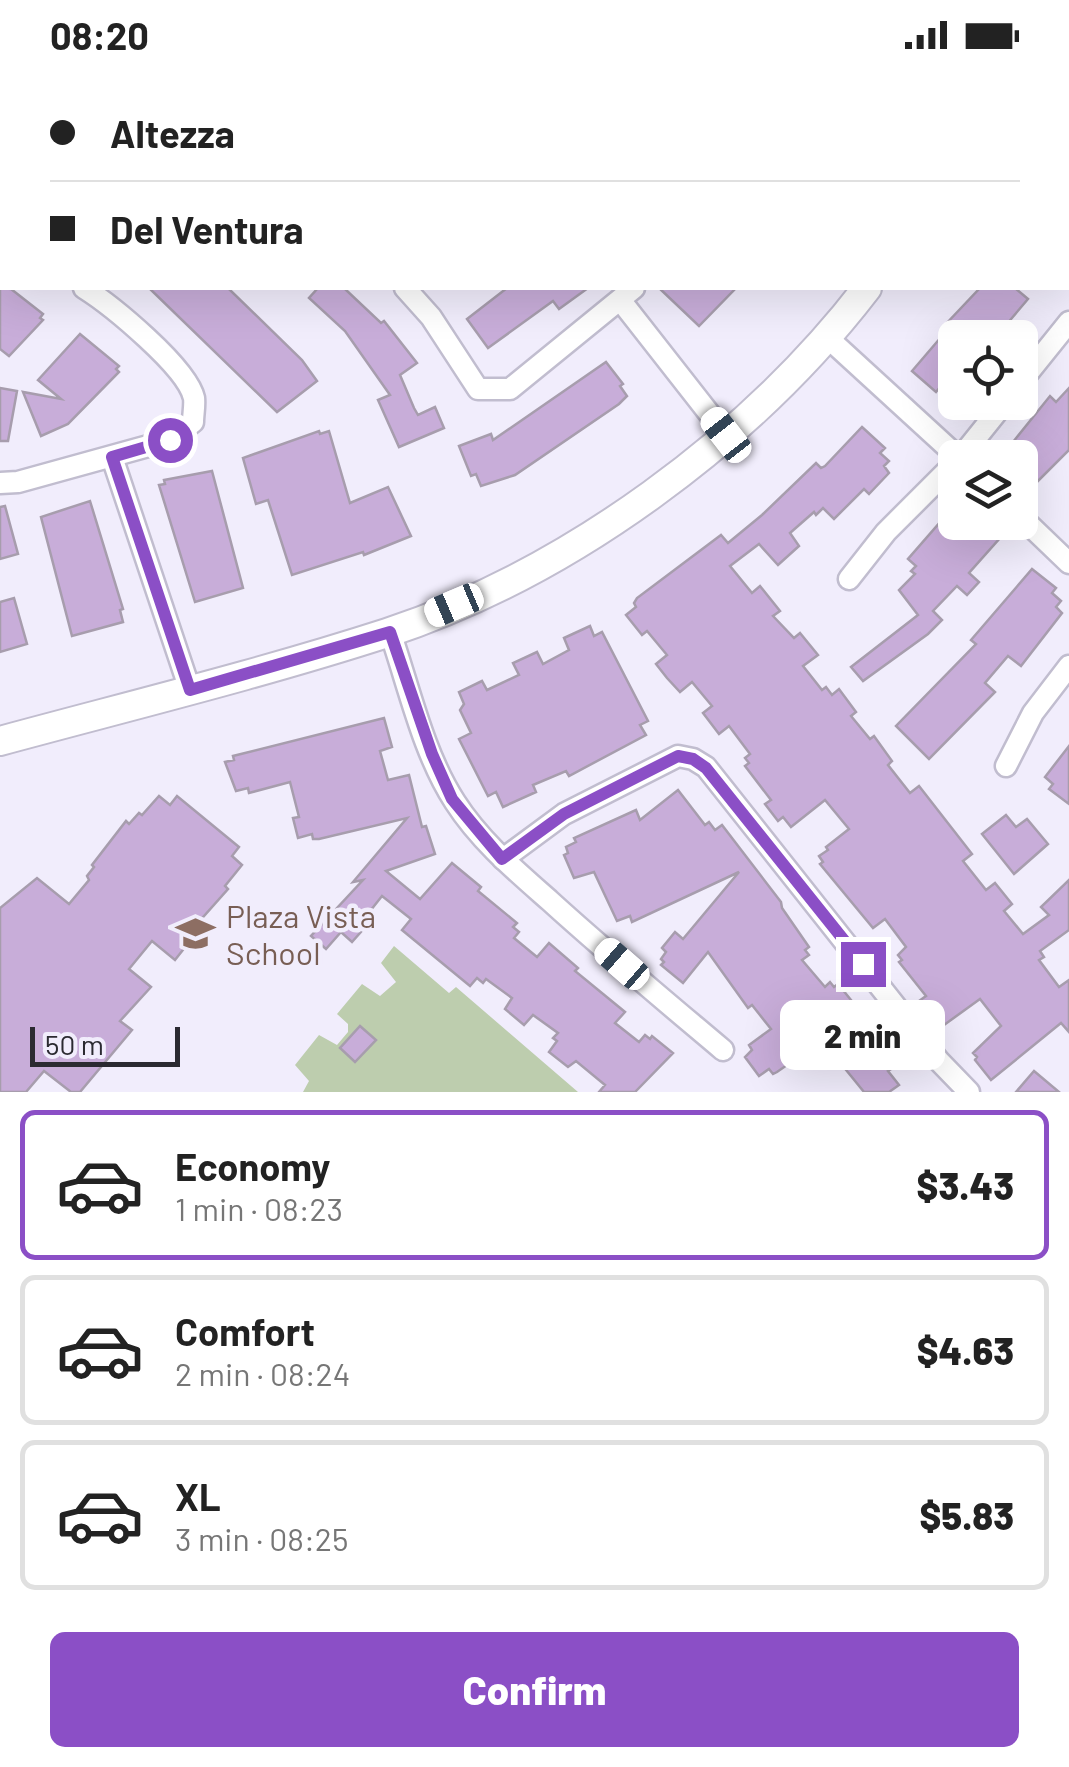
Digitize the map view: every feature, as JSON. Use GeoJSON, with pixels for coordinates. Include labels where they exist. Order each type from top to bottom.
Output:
{"type":"FeatureCollection","features":[{"type":"Feature","properties":{"kind":"street"},"geometry":{"type":"LineString","coordinates":[[0,482],[18,482],[170,440],[193,422],[194,399],[180,372],[86,290]]}},
{"type":"Feature","properties":{"kind":"street"},"geometry":{"type":"LineString","coordinates":[[407,290],[430,317],[478,389],[510,390],[627,294],[726,435]]}},
{"type":"Feature","properties":{"kind":"street"},"geometry":{"type":"LineString","coordinates":[[0,741],[390,632],[487,591],[578,543],[646,500],[726,435],[828,338],[865,290]]}},
{"type":"Feature","properties":{"kind":"street"},"geometry":{"type":"LineString","coordinates":[[1038,361],[1069,322]]}},
{"type":"Feature","properties":{"kind":"street"},"geometry":{"type":"LineString","coordinates":[[828,338],[938,440]]}},
{"type":"Feature","properties":{"kind":"street"},"geometry":{"type":"LineString","coordinates":[[973,440],[989,420]]}},
{"type":"Feature","properties":{"kind":"street"},"geometry":{"type":"LineString","coordinates":[[112,457],[190,690]]}},
{"type":"Feature","properties":{"kind":"street"},"geometry":{"type":"LineString","coordinates":[[849,579],[886,532],[938,479]]}},
{"type":"Feature","properties":{"kind":"street"},"geometry":{"type":"LineString","coordinates":[[1038,533],[1069,562]]}},
{"type":"Feature","properties":{"kind":"street"},"geometry":{"type":"LineString","coordinates":[[390,632],[432,754],[452,799],[502,859],[723,1050]]}},
{"type":"Feature","properties":{"kind":"street"},"geometry":{"type":"LineString","coordinates":[[1006,766],[1034,713],[1069,666]]}},
{"type":"Feature","properties":{"kind":"street"},"geometry":{"type":"LineString","coordinates":[[502,859],[564,814],[678,756],[693,759],[706,768],[939,1061],[968,1092]]}},
{"type":"Feature","properties":{"kind":"green space"},"geometry":{"type":"Polygon","coordinates":[[[394,946],[449,993],[456,987],[578,1092],[303,1092],[309,1081],[295,1065],[319,1035],[337,1045],[348,1032],[348,1024],[337,1014],[362,984],[380,996],[396,982],[381,963],[394,946]]]}},
{"type":"Feature","properties":{"kind":"building"},"geometry":{"type":"Polygon","coordinates":[[[0,290],[12,290],[43,314],[43,320],[9,356],[0,349],[0,290]]]}},
{"type":"Feature","properties":{"kind":"building"},"geometry":{"type":"Polygon","coordinates":[[[151,290],[230,290],[302,360],[317,381],[277,412],[151,290]]]}},
{"type":"Feature","properties":{"kind":"building"},"geometry":{"type":"Polygon","coordinates":[[[316,290],[346,290],[381,323],[384,321],[417,363],[400,375],[414,408],[418,415],[435,407],[444,428],[399,447],[378,400],[390,395],[345,331],[309,298],[316,290]]]}},
{"type":"Feature","properties":{"kind":"building"},"geometry":{"type":"Polygon","coordinates":[[[504,290],[585,290],[559,309],[553,301],[488,348],[467,319],[504,290]]]}},
{"type":"Feature","properties":{"kind":"building"},"geometry":{"type":"Polygon","coordinates":[[[661,290],[734,290],[699,326],[661,290]]]}},
{"type":"Feature","properties":{"kind":"building"},"geometry":{"type":"Polygon","coordinates":[[[978,290],[1017,290],[1028,299],[1010,320],[950,320],[978,290]]]}},
{"type":"Feature","properties":{"kind":"building"},"geometry":{"type":"Polygon","coordinates":[[[80,334],[119,366],[119,372],[68,424],[41,436],[23,392],[61,399],[38,380],[80,334]]]}},
{"type":"Feature","properties":{"kind":"building"},"geometry":{"type":"Polygon","coordinates":[[[938,341],[936,392],[912,371],[938,341]]]}},
{"type":"Feature","properties":{"kind":"building"},"geometry":{"type":"Polygon","coordinates":[[[606,362],[627,396],[619,404],[515,475],[481,486],[476,474],[471,476],[459,446],[491,434],[493,440],[606,362]]]}},
{"type":"Feature","properties":{"kind":"building"},"geometry":{"type":"Polygon","coordinates":[[[0,388],[17,391],[8,441],[0,441],[0,388]]]}},
{"type":"Feature","properties":{"kind":"building"},"geometry":{"type":"Polygon","coordinates":[[[1069,388],[1069,450],[1038,481],[1038,440],[1015,440],[1031,420],[1038,420],[1038,411],[1050,396],[1056,402],[1069,388]]]}},
{"type":"Feature","properties":{"kind":"building"},"geometry":{"type":"Polygon","coordinates":[[[862,427],[885,448],[880,453],[889,461],[884,466],[889,473],[869,494],[864,489],[834,519],[823,508],[816,515],[814,512],[790,533],[799,546],[778,565],[759,544],[730,566],[752,593],[760,586],[780,611],[773,616],[794,638],[800,633],[818,655],[803,666],[822,690],[826,687],[832,695],[839,689],[856,712],[851,716],[870,739],[874,736],[892,761],[888,765],[910,793],[919,786],[972,854],[963,861],[986,890],[995,883],[1012,904],[1004,911],[1023,934],[1049,915],[1041,907],[1069,880],[1069,930],[1040,951],[1044,957],[1039,960],[1059,987],[1069,980],[1069,1032],[1061,1023],[991,1080],[973,1053],[1001,1026],[980,999],[944,1025],[937,1015],[932,1019],[919,1001],[926,996],[899,962],[902,960],[898,955],[906,947],[885,919],[873,928],[820,864],[823,862],[819,856],[828,850],[826,847],[849,829],[825,800],[791,827],[783,817],[778,821],[765,804],[771,800],[745,766],[749,763],[745,758],[750,754],[729,726],[719,734],[703,713],[712,706],[692,682],[680,692],[667,678],[656,664],[667,655],[647,631],[642,635],[626,615],[636,607],[637,598],[721,535],[728,543],[816,463],[821,468],[825,466],[862,427]]]}},
{"type":"Feature","properties":{"kind":"building"},"geometry":{"type":"Polygon","coordinates":[[[329,431],[350,503],[388,487],[411,536],[364,555],[363,552],[292,575],[268,500],[256,504],[243,458],[329,431]]]}},
{"type":"Feature","properties":{"kind":"building"},"geometry":{"type":"Polygon","coordinates":[[[212,471],[243,588],[195,602],[159,485],[165,484],[164,480],[212,471]]]}},
{"type":"Feature","properties":{"kind":"building"},"geometry":{"type":"Polygon","coordinates":[[[90,501],[123,609],[123,622],[72,636],[41,517],[90,501]]]}},
{"type":"Feature","properties":{"kind":"building"},"geometry":{"type":"Polygon","coordinates":[[[5,506],[18,554],[0,559],[0,507],[5,506]]]}},
{"type":"Feature","properties":{"kind":"building"},"geometry":{"type":"Polygon","coordinates":[[[938,525],[938,540],[998,540],[969,573],[979,582],[967,595],[957,586],[933,611],[942,620],[863,681],[851,667],[918,615],[899,590],[915,574],[911,571],[916,566],[908,559],[938,525]]]}},
{"type":"Feature","properties":{"kind":"building"},"geometry":{"type":"Polygon","coordinates":[[[1032,569],[1056,588],[1052,593],[1061,601],[1056,607],[1062,613],[1021,666],[1008,656],[985,683],[995,692],[929,759],[896,726],[976,644],[971,640],[1032,569]]]}},
{"type":"Feature","properties":{"kind":"building"},"geometry":{"type":"Polygon","coordinates":[[[14,598],[27,644],[0,652],[0,602],[14,598]]]}},
{"type":"Feature","properties":{"kind":"building"},"geometry":{"type":"Polygon","coordinates":[[[590,626],[594,636],[602,632],[648,721],[640,725],[646,735],[569,776],[566,771],[533,785],[536,792],[503,807],[496,792],[488,796],[459,739],[471,733],[460,710],[464,704],[459,692],[482,681],[487,690],[519,675],[513,663],[537,652],[543,664],[569,650],[564,638],[590,626]]]}},
{"type":"Feature","properties":{"kind":"building"},"geometry":{"type":"Polygon","coordinates":[[[384,718],[392,747],[380,751],[388,780],[409,775],[422,827],[426,826],[435,854],[386,871],[420,899],[452,863],[517,923],[513,927],[519,932],[514,938],[537,957],[549,943],[578,968],[575,971],[625,1012],[615,1023],[639,1042],[645,1035],[650,1039],[652,1036],[673,1053],[635,1092],[599,1092],[605,1085],[576,1061],[568,1067],[549,1052],[558,1033],[533,1015],[524,1025],[505,1009],[512,998],[486,979],[483,983],[477,978],[470,986],[402,930],[411,919],[382,896],[363,920],[368,924],[352,942],[341,932],[326,949],[311,936],[363,880],[353,882],[407,818],[319,839],[313,839],[312,834],[298,838],[293,818],[299,817],[290,782],[249,793],[248,788],[236,791],[225,762],[234,760],[233,756],[384,718]]]}},
{"type":"Feature","properties":{"kind":"building"},"geometry":{"type":"Polygon","coordinates":[[[1069,746],[1069,804],[1049,789],[1053,784],[1045,777],[1069,746]]]}},
{"type":"Feature","properties":{"kind":"building"},"geometry":{"type":"Polygon","coordinates":[[[678,790],[705,825],[709,822],[715,830],[722,825],[781,902],[809,947],[805,950],[809,955],[802,960],[825,987],[830,982],[834,987],[838,984],[851,1000],[846,1004],[893,1068],[888,1071],[899,1085],[889,1092],[864,1092],[816,1033],[786,1057],[790,1063],[773,1074],[769,1069],[759,1076],[745,1057],[752,1050],[749,1045],[771,1029],[752,1005],[748,1008],[708,952],[683,983],[661,965],[666,952],[662,948],[675,932],[683,939],[739,872],[632,922],[630,916],[617,921],[594,872],[574,878],[564,855],[568,853],[566,847],[576,842],[574,838],[636,810],[640,820],[678,790]]]}},
{"type":"Feature","properties":{"kind":"building"},"geometry":{"type":"Polygon","coordinates":[[[159,796],[170,805],[177,796],[239,847],[232,856],[242,865],[225,886],[228,889],[189,933],[193,937],[175,960],[152,941],[129,969],[151,987],[120,1021],[132,1030],[80,1092],[71,1092],[44,1071],[26,1092],[0,1092],[0,908],[37,878],[69,904],[89,880],[92,865],[126,821],[129,824],[139,813],[142,815],[159,796]]]}},
{"type":"Feature","properties":{"kind":"building"},"geometry":{"type":"Polygon","coordinates":[[[1006,815],[1016,827],[1027,819],[1048,844],[1014,874],[982,834],[1006,815]]]}},
{"type":"Feature","properties":{"kind":"building"},"geometry":{"type":"Polygon","coordinates":[[[360,1026],[376,1040],[355,1062],[340,1048],[360,1026]]]}},
{"type":"Feature","properties":{"kind":"building"},"geometry":{"type":"Polygon","coordinates":[[[1034,1071],[1059,1092],[1016,1092],[1034,1071]]]}},
{"type":"Feature","properties":{"kind":"place","name":"Plaza Vista School"},"geometry":{"type":"Point","coordinates":[196,933]}},
{"type":"Feature","properties":{"kind":"route"},"geometry":{"type":"LineString","coordinates":[[170,440],[112,457],[190,690],[390,632],[432,754],[452,799],[502,859],[564,814],[678,756],[693,759],[706,768],[863,964]]}}]}
